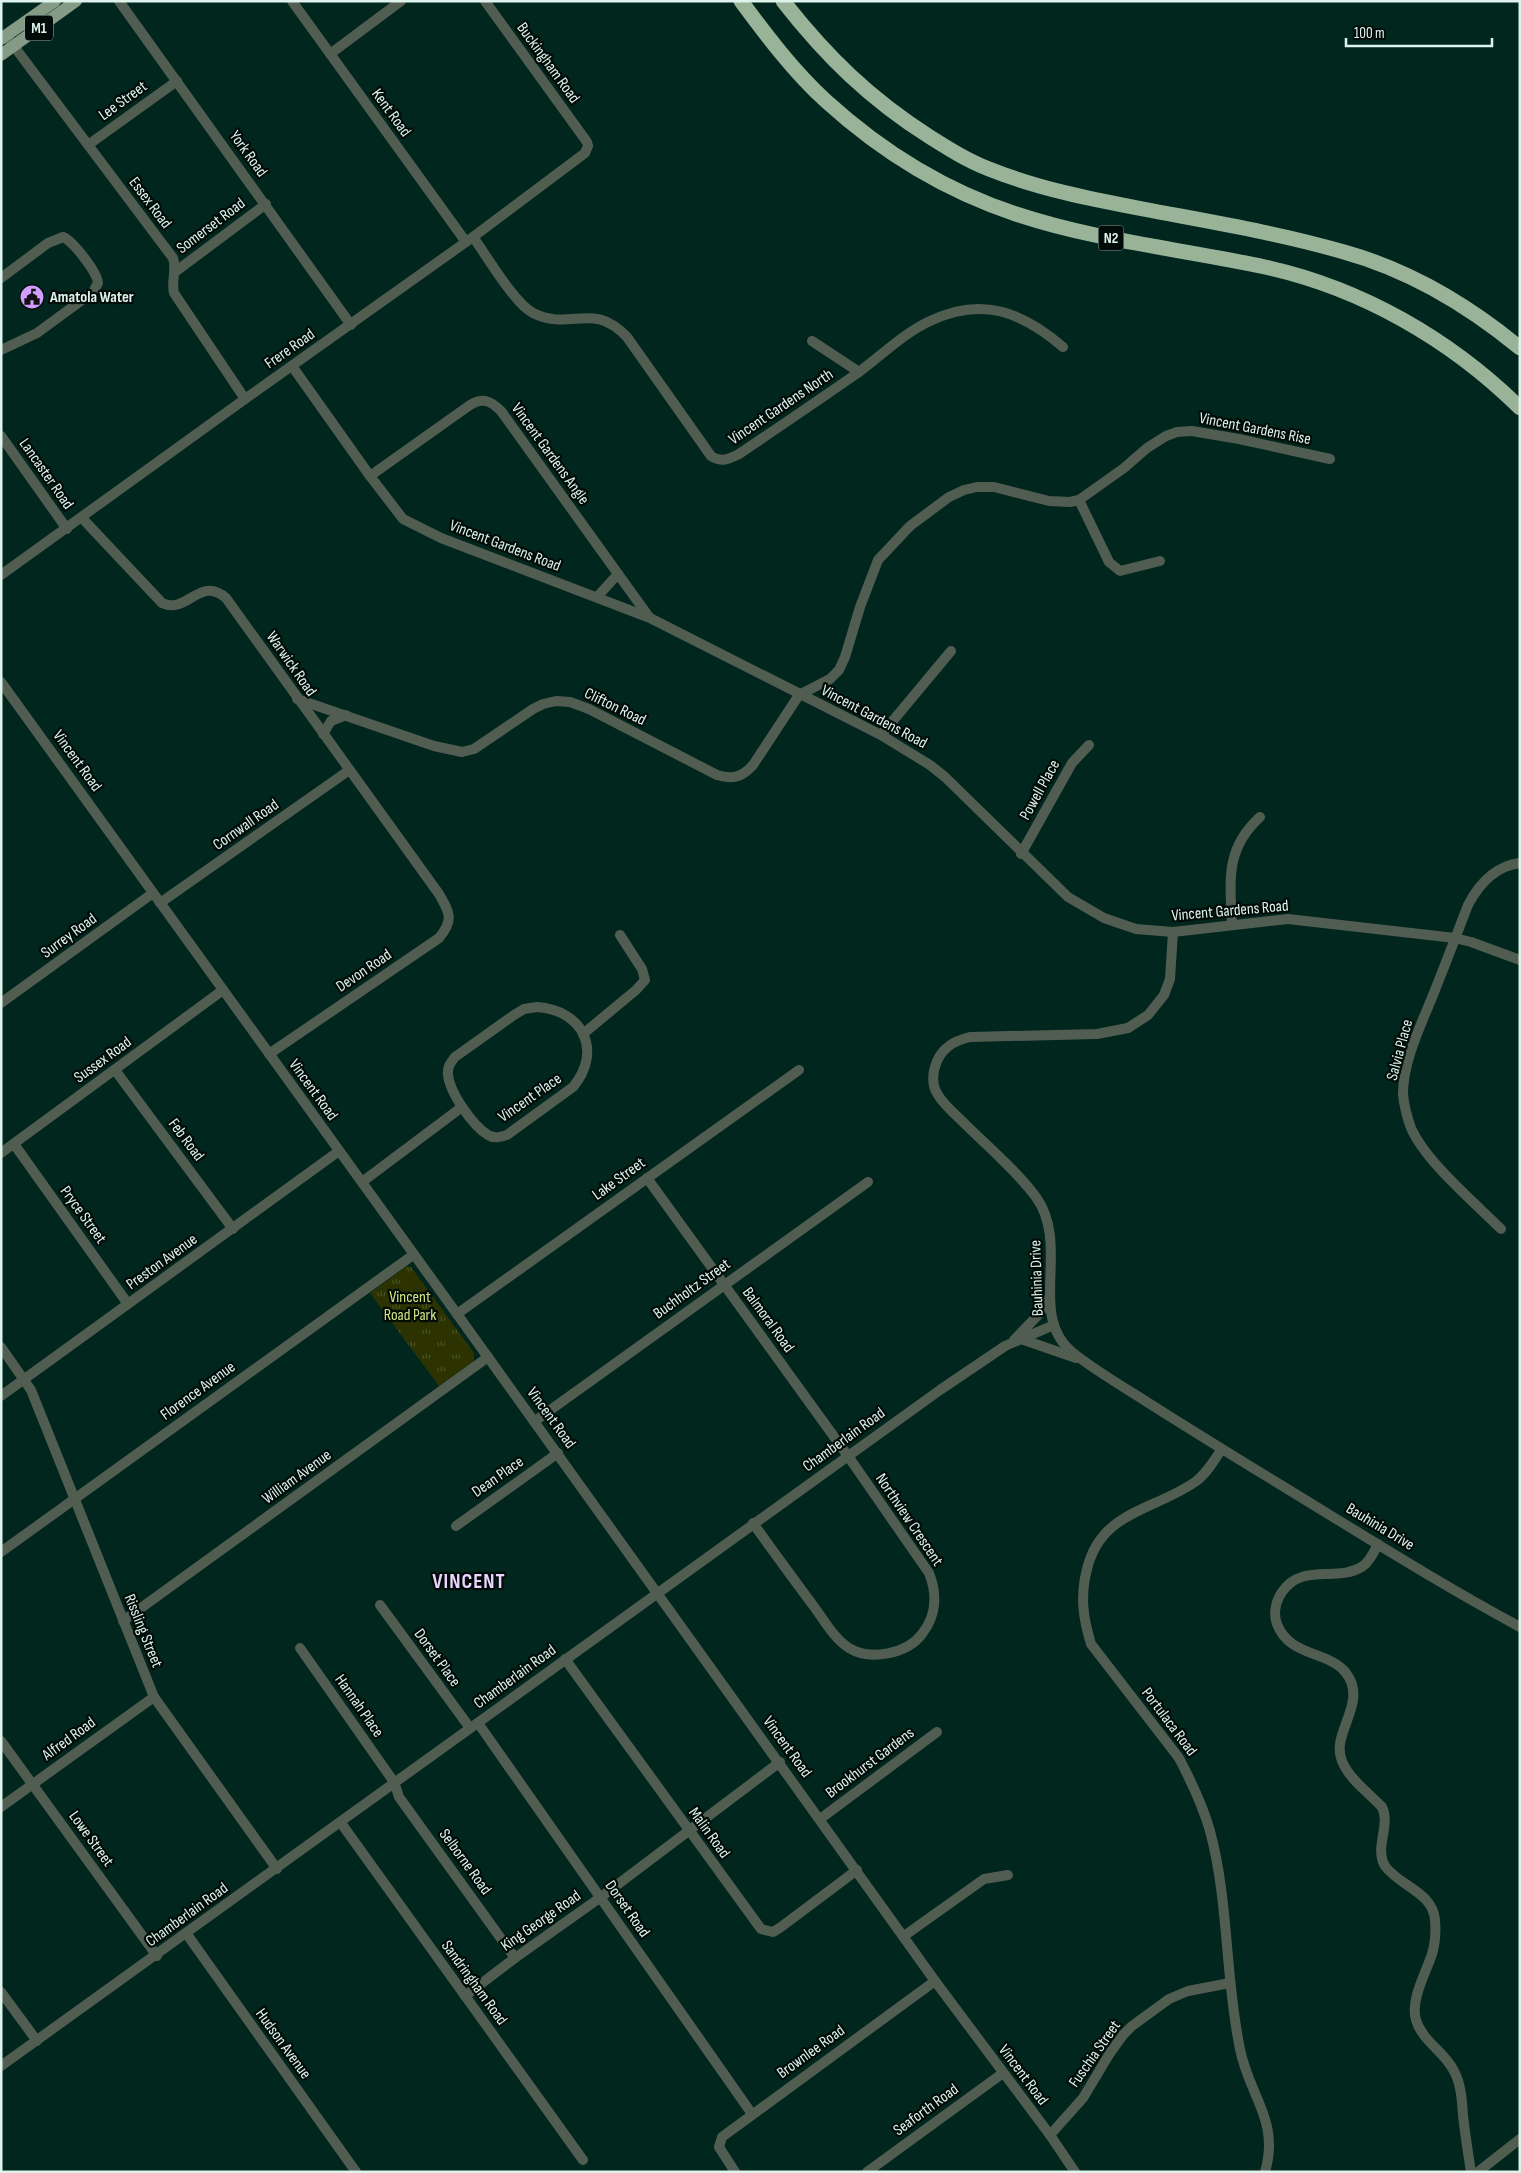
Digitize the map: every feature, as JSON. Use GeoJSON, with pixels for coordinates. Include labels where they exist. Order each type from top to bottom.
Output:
{"type":"FeatureCollection","features":[{"type":"Feature","properties":{"kind":"highway","name":"N2"},"geometry":{"type":"LineString","coordinates":[[741,1],[778,50],[826,101],[881,146],[942,184],[1014,214],[1050,224],[1266,267],[1319,282],[1369,301],[1413,326],[1462,358],[1520,408]]}},
{"type":"Feature","properties":{"kind":"highway","name":"N2"},"geometry":{"type":"LineString","coordinates":[[783,1],[805,29],[845,72],[883,104],[956,153],[988,168],[1033,184],[1073,195],[1240,227],[1346,252],[1394,270],[1437,291],[1470,310],[1520,348]]}},
{"type":"Feature","properties":{"kind":"main road","name":"M1"},"geometry":{"type":"LineString","coordinates":[[4,37],[55,1]]}},
{"type":"Feature","properties":{"kind":"main road","name":"M1"},"geometry":{"type":"LineString","coordinates":[[1,55],[76,1]]}},
{"type":"Feature","properties":{"kind":"street","name":"York Road"},"geometry":{"type":"LineString","coordinates":[[119,1],[351,325]]}},
{"type":"Feature","properties":{"kind":"street","name":"Kent Road"},"geometry":{"type":"LineString","coordinates":[[292,1],[469,240]]}},
{"type":"Feature","properties":{"kind":"street"},"geometry":{"type":"LineString","coordinates":[[330,54],[401,1]]}},
{"type":"Feature","properties":{"kind":"street","name":"Buckingham Road"},"geometry":{"type":"LineString","coordinates":[[485,1],[586,142]]}},
{"type":"Feature","properties":{"kind":"street","name":"Essex Road"},"geometry":{"type":"LineString","coordinates":[[4,37],[14,46],[173,258],[175,272],[172,287],[174,293],[245,399]]}},
{"type":"Feature","properties":{"kind":"street","name":"Lee Street"},"geometry":{"type":"LineString","coordinates":[[88,146],[177,81]]}},
{"type":"Feature","properties":{"kind":"street","name":"Frere Road"},"geometry":{"type":"LineString","coordinates":[[1,575],[469,240],[585,153],[588,146],[586,142]]}},
{"type":"Feature","properties":{"kind":"street","name":"Somerset Road"},"geometry":{"type":"LineString","coordinates":[[175,272],[266,204]]}},
{"type":"Feature","properties":{"kind":"street"},"geometry":{"type":"LineString","coordinates":[[1,278],[48,244],[63,237],[72,243],[93,272],[98,283],[93,292],[37,334],[1,350]]}},
{"type":"Feature","properties":{"kind":"street","name":"Vincent Gardens North"},"geometry":{"type":"LineString","coordinates":[[469,240],[519,300],[532,312],[562,320],[595,317],[616,326],[715,459],[728,460],[739,454],[859,372],[929,321],[959,311],[978,308],[998,310],[1018,316],[1041,328],[1062,347]]}},
{"type":"Feature","properties":{"kind":"street"},"geometry":{"type":"LineString","coordinates":[[812,342],[859,372]]}},
{"type":"Feature","properties":{"kind":"street","name":"Vincent Gardens Road"},"geometry":{"type":"LineString","coordinates":[[292,366],[403,519],[442,538],[650,618],[912,752],[938,771],[1068,897],[1090,911],[1121,925],[1136,929],[1173,932],[1232,924],[1296,920],[1455,938],[1520,960]]}},
{"type":"Feature","properties":{"kind":"street","name":"Vincent Gardens Angle"},"geometry":{"type":"LineString","coordinates":[[370,476],[470,405],[483,400],[489,402],[501,411],[650,618]]}},
{"type":"Feature","properties":{"kind":"street","name":"Vincent Gardens Rise"},"geometry":{"type":"LineString","coordinates":[[1079,500],[1124,468],[1147,448],[1166,436],[1177,432],[1192,431],[1239,438],[1330,459]]}},
{"type":"Feature","properties":{"kind":"street","name":"Lancaster Road"},"geometry":{"type":"LineString","coordinates":[[1,436],[67,528]]}},
{"type":"Feature","properties":{"kind":"street"},"geometry":{"type":"LineString","coordinates":[[800,695],[830,679],[839,670],[878,560],[910,526],[935,506],[964,490],[978,487],[994,487],[1049,501],[1070,502],[1079,500],[1109,562],[1117,570],[1120,571],[1160,561]]}},
{"type":"Feature","properties":{"kind":"street","name":"Warwick Road"},"geometry":{"type":"LineString","coordinates":[[82,518],[162,603],[168,606],[175,605],[207,590],[214,590],[226,598],[348,771],[442,899]]}},
{"type":"Feature","properties":{"kind":"street"},"geometry":{"type":"LineString","coordinates":[[597,598],[618,574]]}},
{"type":"Feature","properties":{"kind":"street"},"geometry":{"type":"LineString","coordinates":[[881,735],[951,652]]}},
{"type":"Feature","properties":{"kind":"street","name":"Vincent Road"},"geometry":{"type":"LineString","coordinates":[[1,682],[413,1255],[558,1453],[935,1981],[1050,2135],[1075,2172]]}},
{"type":"Feature","properties":{"kind":"street","name":"Clifton Road"},"geometry":{"type":"LineString","coordinates":[[297,699],[434,746],[462,752],[474,749],[532,709],[556,701],[570,702],[717,775],[728,778],[742,775],[753,765],[800,695]]}},
{"type":"Feature","properties":{"kind":"street"},"geometry":{"type":"LineString","coordinates":[[322,734],[331,721],[346,716]]}},
{"type":"Feature","properties":{"kind":"street","name":"Powell Place"},"geometry":{"type":"LineString","coordinates":[[1022,854],[1072,763],[1089,745]]}},
{"type":"Feature","properties":{"kind":"street","name":"Cornwall Road"},"geometry":{"type":"LineString","coordinates":[[160,903],[348,771]]}},
{"type":"Feature","properties":{"kind":"street"},"geometry":{"type":"LineString","coordinates":[[1232,924],[1230,879],[1234,855],[1245,833],[1260,817]]}},
{"type":"Feature","properties":{"kind":"street","name":"Salvia Place"},"geometry":{"type":"LineString","coordinates":[[1502,1229],[1434,1162],[1415,1135],[1405,1110],[1403,1094],[1408,1064],[1417,1036],[1468,904],[1482,883],[1502,868],[1520,863]]}},
{"type":"Feature","properties":{"kind":"street","name":"Surrey Road"},"geometry":{"type":"LineString","coordinates":[[1,1003],[153,893]]}},
{"type":"Feature","properties":{"kind":"street","name":"Devon Road"},"geometry":{"type":"LineString","coordinates":[[269,1054],[439,938],[446,929],[450,919],[449,911],[442,899]]}},
{"type":"Feature","properties":{"kind":"street","name":"Bauhinia Drive"},"geometry":{"type":"LineString","coordinates":[[1173,932],[1170,979],[1158,1005],[1138,1022],[1120,1030],[1097,1034],[970,1037],[958,1040],[948,1046],[936,1062],[933,1080],[938,1095],[1020,1177],[1040,1205],[1051,1237],[1050,1311],[1054,1325],[1066,1347],[1084,1361],[1221,1450],[1520,1627]]}},
{"type":"Feature","properties":{"kind":"street"},"geometry":{"type":"LineString","coordinates":[[583,1034],[636,990],[644,980],[642,969],[620,935]]}},
{"type":"Feature","properties":{"kind":"street","name":"Sussex Road"},"geometry":{"type":"LineString","coordinates":[[1,1153],[223,990]]}},
{"type":"Feature","properties":{"kind":"street","name":"Vincent Place"},"geometry":{"type":"LineString","coordinates":[[549,1008],[562,1012],[574,1021],[583,1034],[587,1047],[588,1062],[582,1076],[573,1087],[507,1135],[497,1138],[489,1135],[480,1128],[462,1107],[450,1085],[448,1073],[450,1064],[462,1052],[514,1015],[524,1009],[549,1008]]}},
{"type":"Feature","properties":{"kind":"street","name":"Feb Road"},"geometry":{"type":"LineString","coordinates":[[115,1070],[233,1229]]}},
{"type":"Feature","properties":{"kind":"street","name":"Lake Street"},"geometry":{"type":"LineString","coordinates":[[458,1314],[799,1070]]}},
{"type":"Feature","properties":{"kind":"street"},"geometry":{"type":"LineString","coordinates":[[362,1182],[462,1107]]}},
{"type":"Feature","properties":{"kind":"street","name":"Pryce Street"},"geometry":{"type":"LineString","coordinates":[[14,1144],[128,1304]]}},
{"type":"Feature","properties":{"kind":"street","name":"Preston Avenue"},"geometry":{"type":"LineString","coordinates":[[1,1396],[339,1151]]}},
{"type":"Feature","properties":{"kind":"street","name":"Balmoral Road"},"geometry":{"type":"LineString","coordinates":[[647,1178],[848,1456]]}},
{"type":"Feature","properties":{"kind":"street","name":"Buchholtz Street"},"geometry":{"type":"LineString","coordinates":[[535,1422],[868,1182]]}},
{"type":"Feature","properties":{"kind":"street","name":"Florence Avenue"},"geometry":{"type":"LineString","coordinates":[[1,1552],[413,1255]]}},
{"type":"Feature","properties":{"kind":"street"},"geometry":{"type":"LineString","coordinates":[[1050,1294],[1040,1313],[1016,1341],[1084,1361]]}},
{"type":"Feature","properties":{"kind":"street","name":"Chamberlain Road"},"geometry":{"type":"LineString","coordinates":[[1,2066],[277,1870],[394,1782],[940,1390],[1016,1341],[1054,1325]]}},
{"type":"Feature","properties":{"kind":"street","name":"Rissling Street"},"geometry":{"type":"LineString","coordinates":[[1,1347],[25,1379],[154,1697],[277,1870]]}},
{"type":"Feature","properties":{"kind":"street","name":"William Avenue"},"geometry":{"type":"LineString","coordinates":[[123,1621],[488,1357]]}},
{"type":"Feature","properties":{"kind":"street","name":"Portulaca Road"},"geometry":{"type":"LineString","coordinates":[[1221,1450],[1206,1471],[1196,1481],[1137,1511],[1106,1531],[1096,1544],[1089,1559],[1082,1605],[1085,1625],[1091,1644],[1179,1758],[1210,1829],[1215,1851],[1230,1983],[1240,2050],[1268,2124],[1269,2158],[1265,2172]]}},
{"type":"Feature","properties":{"kind":"street","name":"Dean Place"},"geometry":{"type":"LineString","coordinates":[[456,1526],[558,1453]]}},
{"type":"Feature","properties":{"kind":"street","name":"Northview Crescent"},"geometry":{"type":"LineString","coordinates":[[753,1523],[830,1628],[844,1644],[859,1652],[874,1655],[893,1652],[909,1645],[922,1635],[930,1621],[935,1604],[934,1587],[929,1573],[916,1553],[848,1456]]}},
{"type":"Feature","properties":{"kind":"street"},"geometry":{"type":"LineString","coordinates":[[1378,1544],[1365,1564],[1355,1570],[1311,1574],[1294,1580],[1279,1597],[1274,1617],[1283,1636],[1290,1642],[1342,1668],[1350,1679],[1353,1706],[1340,1747],[1342,1762],[1346,1770],[1382,1807],[1385,1813],[1381,1852],[1384,1864],[1399,1881],[1416,1890],[1425,1900],[1435,1918],[1433,1952],[1417,1998],[1415,2018],[1420,2030],[1446,2059],[1458,2080],[1471,2172]]}},
{"type":"Feature","properties":{"kind":"street","name":"Dorset Place"},"geometry":{"type":"LineString","coordinates":[[380,1605],[474,1726]]}},
{"type":"Feature","properties":{"kind":"street","name":"Hannah Place"},"geometry":{"type":"LineString","coordinates":[[300,1648],[394,1782]]}},
{"type":"Feature","properties":{"kind":"street","name":"Malin Road"},"geometry":{"type":"LineString","coordinates":[[565,1660],[754,1921],[767,1931],[773,1932],[781,1927],[857,1870]]}},
{"type":"Feature","properties":{"kind":"street","name":"Alfred Road"},"geometry":{"type":"LineString","coordinates":[[1,1807],[154,1697]]}},
{"type":"Feature","properties":{"kind":"street","name":"Dorset Road"},"geometry":{"type":"LineString","coordinates":[[474,1726],[600,1897],[752,2114]]}},
{"type":"Feature","properties":{"kind":"street","name":"Brookhurst Gardens"},"geometry":{"type":"LineString","coordinates":[[820,1819],[937,1732]]}},
{"type":"Feature","properties":{"kind":"street","name":"Lowe Street"},"geometry":{"type":"LineString","coordinates":[[1,1741],[157,1956]]}},
{"type":"Feature","properties":{"kind":"street","name":"King George Road"},"geometry":{"type":"LineString","coordinates":[[465,1996],[689,1832],[780,1762]]}},
{"type":"Feature","properties":{"kind":"street","name":"Selborne Road"},"geometry":{"type":"LineString","coordinates":[[394,1782],[399,1797],[515,1958]]}},
{"type":"Feature","properties":{"kind":"street","name":"Sandringham Road"},"geometry":{"type":"LineString","coordinates":[[341,1823],[583,2160]]}},
{"type":"Feature","properties":{"kind":"street"},"geometry":{"type":"LineString","coordinates":[[904,1936],[984,1879],[1008,1876]]}},
{"type":"Feature","properties":{"kind":"street","name":"Hudson Avenue"},"geometry":{"type":"LineString","coordinates":[[186,1933],[356,2172]]}},
{"type":"Feature","properties":{"kind":"street","name":"Brownlee Road"},"geometry":{"type":"LineString","coordinates":[[735,2172],[719,2147],[722,2137],[935,1981]]}},
{"type":"Feature","properties":{"kind":"street","name":"Fuschia Street"},"geometry":{"type":"LineString","coordinates":[[1050,2135],[1083,2098],[1110,2053],[1132,2026],[1169,1999],[1188,1991],[1230,1983]]}},
{"type":"Feature","properties":{"kind":"street"},"geometry":{"type":"LineString","coordinates":[[1,1992],[37,2041]]}},
{"type":"Feature","properties":{"kind":"street","name":"Seaforth Road"},"geometry":{"type":"LineString","coordinates":[[867,2172],[1003,2073]]}},
{"type":"Feature","properties":{"kind":"street"},"geometry":{"type":"LineString","coordinates":[[1478,2172],[1520,2139]]}},
{"type":"Feature","properties":{"kind":"green space","name":"Vincent Road Park"},"geometry":{"type":"Polygon","coordinates":[[[407,1266],[411,1267],[474,1353],[474,1360],[471,1363],[439,1386],[370,1293],[407,1266]]]}},
{"type":"Feature","properties":{"kind":"place","name":"Amatola Water"},"geometry":{"type":"Point","coordinates":[32,297]}},
{"type":"Feature","properties":{"kind":"district","name":"VINCENT"},"geometry":{"type":"Point","coordinates":[469,1581]}}]}
